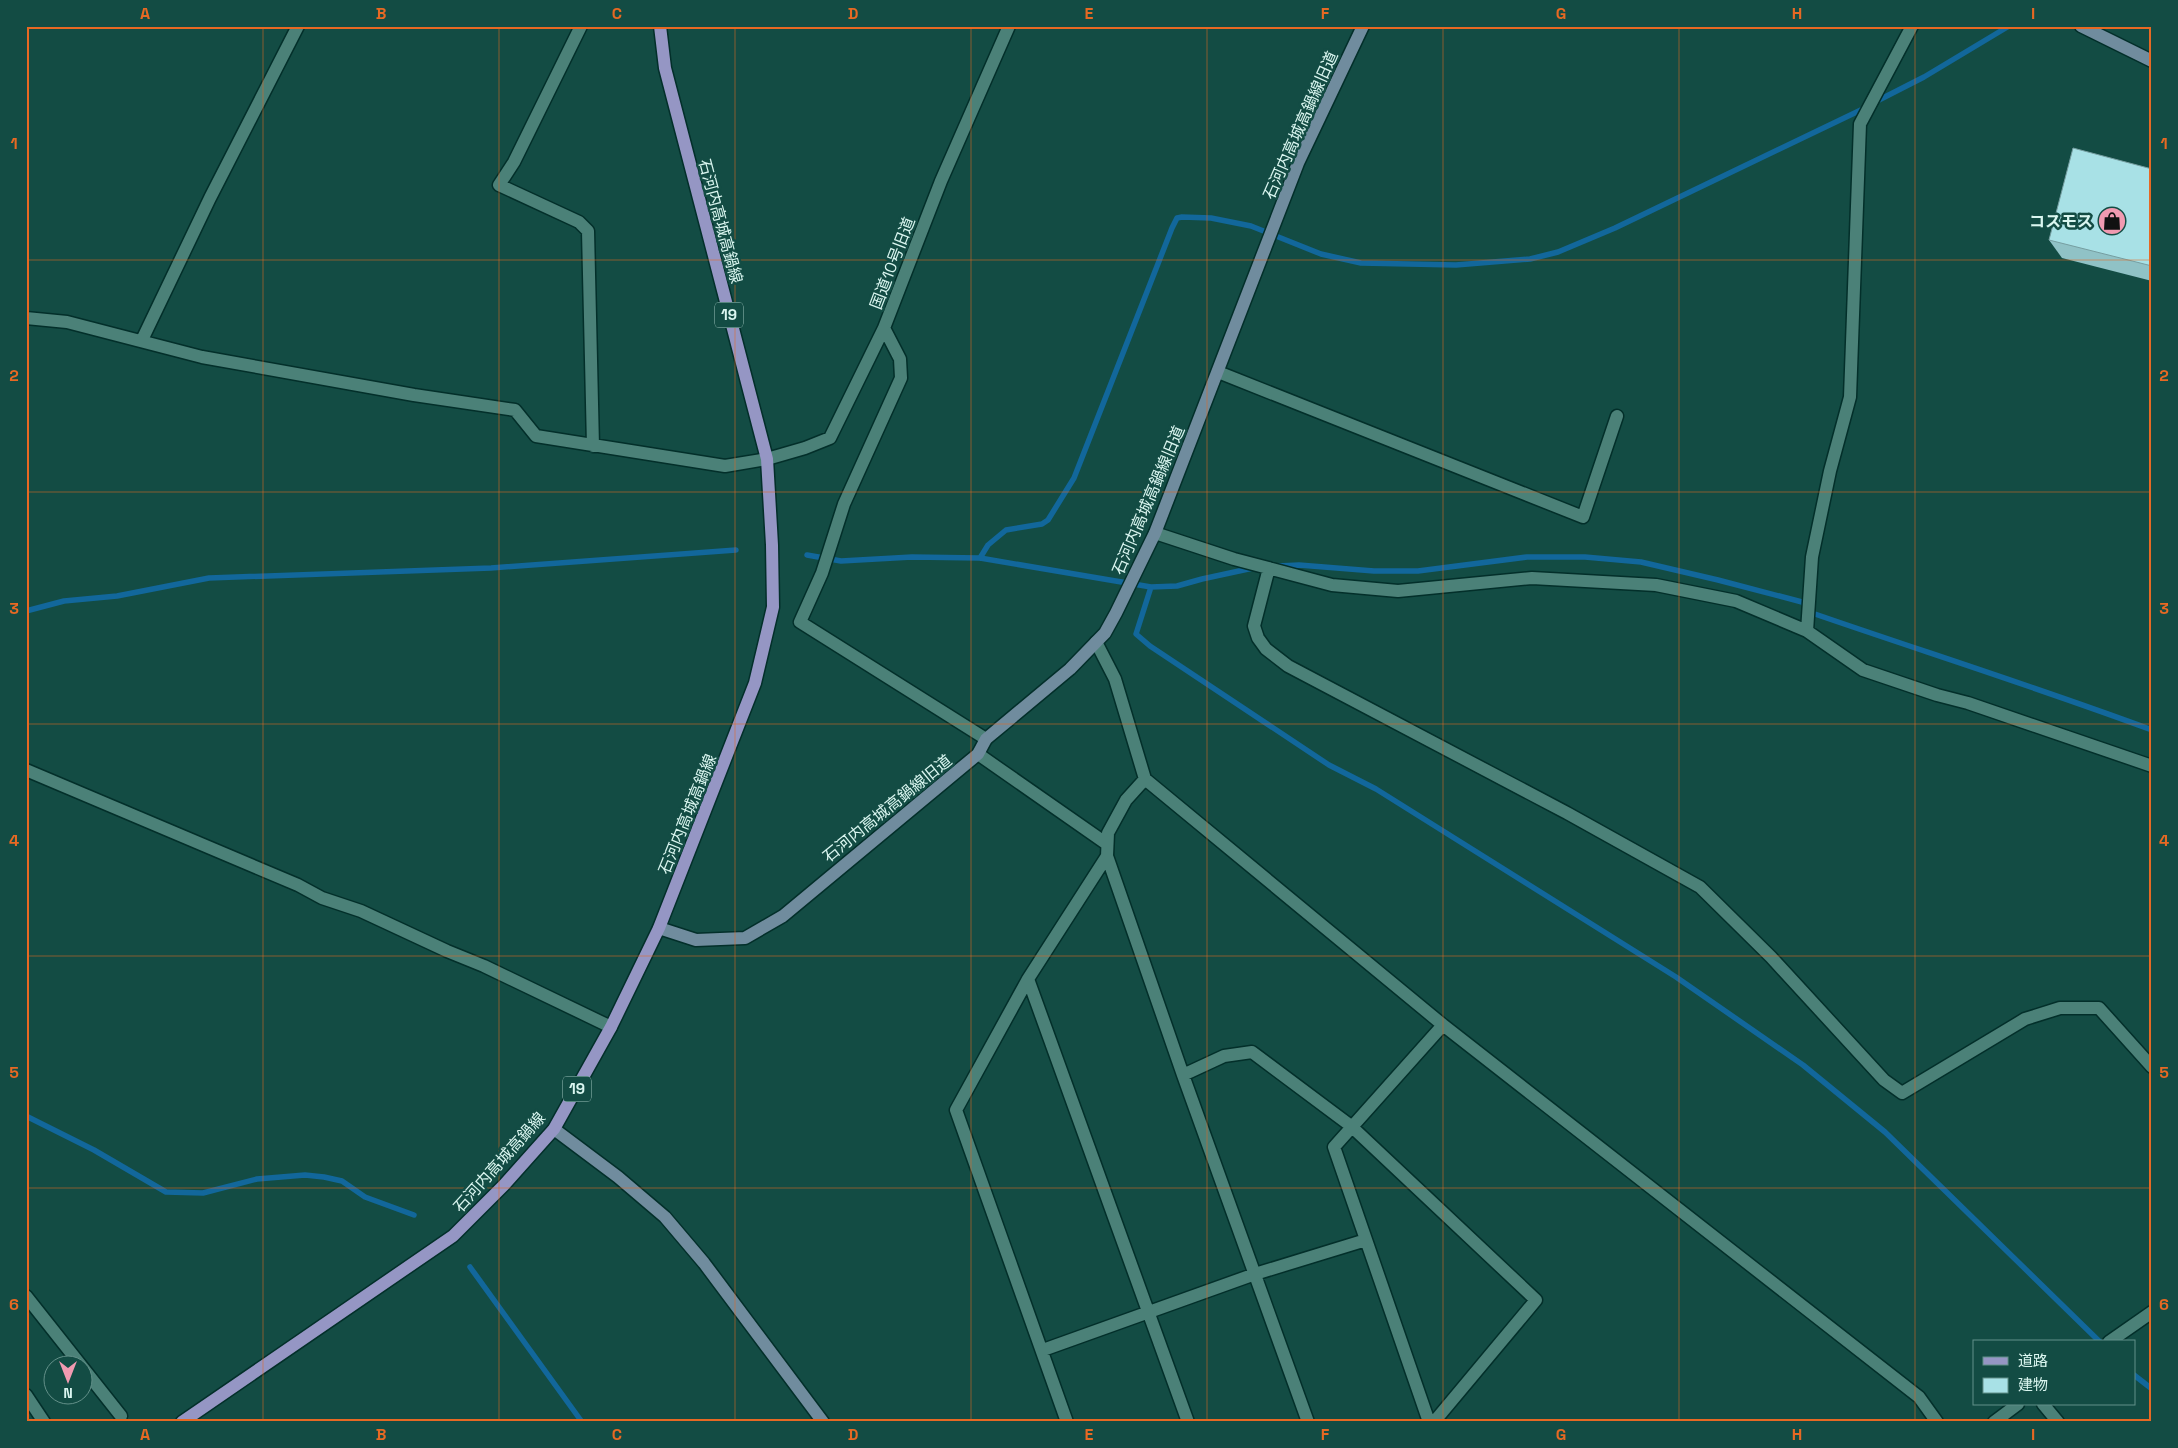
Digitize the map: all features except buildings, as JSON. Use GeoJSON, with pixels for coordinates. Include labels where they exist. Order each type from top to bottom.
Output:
{"type":"FeatureCollection","features":[{"type":"Feature","properties":{"kind":"main road","name":"石河内高城高鍋線"},"geometry":{"type":"LineString","coordinates":[[186,1421],[453,1236],[504,1185],[554,1129],[611,1027],[659,928],[755,683],[773,607],[772,544],[766,459],[665,68],[660,26]]}},
{"type":"Feature","properties":{"kind":"street"},"geometry":{"type":"LineString","coordinates":[[142,340],[210,198],[298,26]]}},
{"type":"Feature","properties":{"kind":"street"},"geometry":{"type":"LineString","coordinates":[[581,26],[514,162],[499,186],[580,222],[588,231],[593,446]]}},
{"type":"Feature","properties":{"kind":"street","name":"国道10号旧道"},"geometry":{"type":"LineString","coordinates":[[986,739],[800,622],[822,573],[844,504],[901,378],[900,359],[884,328],[941,181],[1009,26]]}},
{"type":"Feature","properties":{"kind":"street","name":"石河内高城高鍋線旧道"},"geometry":{"type":"LineString","coordinates":[[659,928],[696,940],[745,938],[783,916],[978,754],[986,739],[1070,669],[1105,633],[1156,533],[1298,163],[1363,26]]}},
{"type":"Feature","properties":{"kind":"street"},"geometry":{"type":"LineString","coordinates":[[1806,631],[1812,557],[1830,471],[1850,397],[1860,124],[1912,26]]}},
{"type":"Feature","properties":{"kind":"street"},"geometry":{"type":"LineString","coordinates":[[2081,26],[2152,62]]}},
{"type":"Feature","properties":{"kind":"street"},"geometry":{"type":"LineString","coordinates":[[26,318],[67,322],[202,357],[414,395],[515,410],[536,436],[725,466],[766,459],[806,448],[830,438],[884,328]]}},
{"type":"Feature","properties":{"kind":"street"},"geometry":{"type":"LineString","coordinates":[[1218,372],[1583,517],[1618,416]]}},
{"type":"Feature","properties":{"kind":"street"},"geometry":{"type":"LineString","coordinates":[[1156,533],[1234,559],[1332,585],[1398,591],[1532,578],[1656,585],[1736,601],[1806,631],[1864,670],[1937,696],[1968,703],[2152,766]]}},
{"type":"Feature","properties":{"kind":"street"},"geometry":{"type":"LineString","coordinates":[[1269,568],[1254,626],[1258,638],[1266,649],[1288,666],[1567,813],[1700,887],[1772,957],[1884,1080],[1902,1093],[2025,1019],[2060,1008],[2099,1008],[2152,1067]]}},
{"type":"Feature","properties":{"kind":"street"},"geometry":{"type":"LineString","coordinates":[[1096,642],[1115,679],[1145,779],[1443,1025],[1919,1397],[1938,1422]]}},
{"type":"Feature","properties":{"kind":"street"},"geometry":{"type":"LineString","coordinates":[[978,754],[1107,850]]}},
{"type":"Feature","properties":{"kind":"street"},"geometry":{"type":"LineString","coordinates":[[26,770],[280,877],[322,898],[361,911],[484,966],[611,1027]]}},
{"type":"Feature","properties":{"kind":"street"},"geometry":{"type":"LineString","coordinates":[[1145,779],[1126,800],[1108,833],[1107,850],[1183,1076],[1308,1422]]}},
{"type":"Feature","properties":{"kind":"street"},"geometry":{"type":"LineString","coordinates":[[1067,1422],[1043,1350],[956,1110],[1028,979],[1107,850]]}},
{"type":"Feature","properties":{"kind":"street"},"geometry":{"type":"LineString","coordinates":[[1028,979],[1188,1422]]}},
{"type":"Feature","properties":{"kind":"street"},"geometry":{"type":"LineString","coordinates":[[1429,1422],[1334,1147],[1443,1025]]}},
{"type":"Feature","properties":{"kind":"street"},"geometry":{"type":"LineString","coordinates":[[1183,1076],[1224,1056],[1252,1052],[1352,1126],[1536,1300],[1434,1422]]}},
{"type":"Feature","properties":{"kind":"street"},"geometry":{"type":"LineString","coordinates":[[554,1129],[618,1177],[665,1217],[710,1271],[823,1422]]}},
{"type":"Feature","properties":{"kind":"street"},"geometry":{"type":"LineString","coordinates":[[1043,1350],[1255,1274],[1366,1240]]}},
{"type":"Feature","properties":{"kind":"street"},"geometry":{"type":"LineString","coordinates":[[26,1296],[62,1338],[121,1416]]}},
{"type":"Feature","properties":{"kind":"street"},"geometry":{"type":"LineString","coordinates":[[2112,1340],[2152,1312]]}},
{"type":"Feature","properties":{"kind":"street"},"geometry":{"type":"LineString","coordinates":[[26,1395],[44,1422]]}},
{"type":"Feature","properties":{"kind":"street"},"geometry":{"type":"LineString","coordinates":[[1994,1422],[2015,1406]]}},
{"type":"Feature","properties":{"kind":"street"},"geometry":{"type":"LineString","coordinates":[[2045,1406],[2058,1422]]}},
{"type":"Feature","properties":{"kind":"waterway"},"geometry":{"type":"LineString","coordinates":[[1875,102],[1924,77],[2009,26]]}},
{"type":"Feature","properties":{"kind":"waterway"},"geometry":{"type":"LineString","coordinates":[[980,558],[988,545],[1006,530],[1042,524],[1048,520],[1074,478],[1177,218],[1211,218],[1251,226],[1321,254],[1361,263],[1456,265],[1530,259],[1558,252],[1615,228],[1865,108]]}},
{"type":"Feature","properties":{"kind":"waterway"},"geometry":{"type":"LineString","coordinates":[[26,611],[64,601],[117,596],[209,578],[491,568],[736,550]]}},
{"type":"Feature","properties":{"kind":"waterway"},"geometry":{"type":"LineString","coordinates":[[807,555],[841,561],[912,557],[980,558],[1151,587],[1177,586],[1253,568]]}},
{"type":"Feature","properties":{"kind":"waterway"},"geometry":{"type":"LineString","coordinates":[[1278,566],[1299,565],[1374,571],[1418,571],[1527,557],[1585,557],[1641,562],[1802,602],[1812,613],[2152,730]]}},
{"type":"Feature","properties":{"kind":"waterway"},"geometry":{"type":"LineString","coordinates":[[1151,587],[1136,634],[1150,646],[1329,765],[1376,789],[1676,977],[1803,1065],[1885,1132],[2098,1340]]}},
{"type":"Feature","properties":{"kind":"waterway"},"geometry":{"type":"LineString","coordinates":[[26,1116],[94,1150],[166,1192],[203,1193],[257,1179],[305,1175],[342,1181],[365,1197],[414,1215]]}},
{"type":"Feature","properties":{"kind":"waterway"},"geometry":{"type":"LineString","coordinates":[[470,1267],[582,1422]]}},
{"type":"Feature","properties":{"kind":"waterway"},"geometry":{"type":"LineString","coordinates":[[2136,1377],[2152,1389]]}},
{"type":"Feature","properties":{"kind":"place","name":"コスモス"},"geometry":{"type":"Point","coordinates":[2112,221]}}]}
